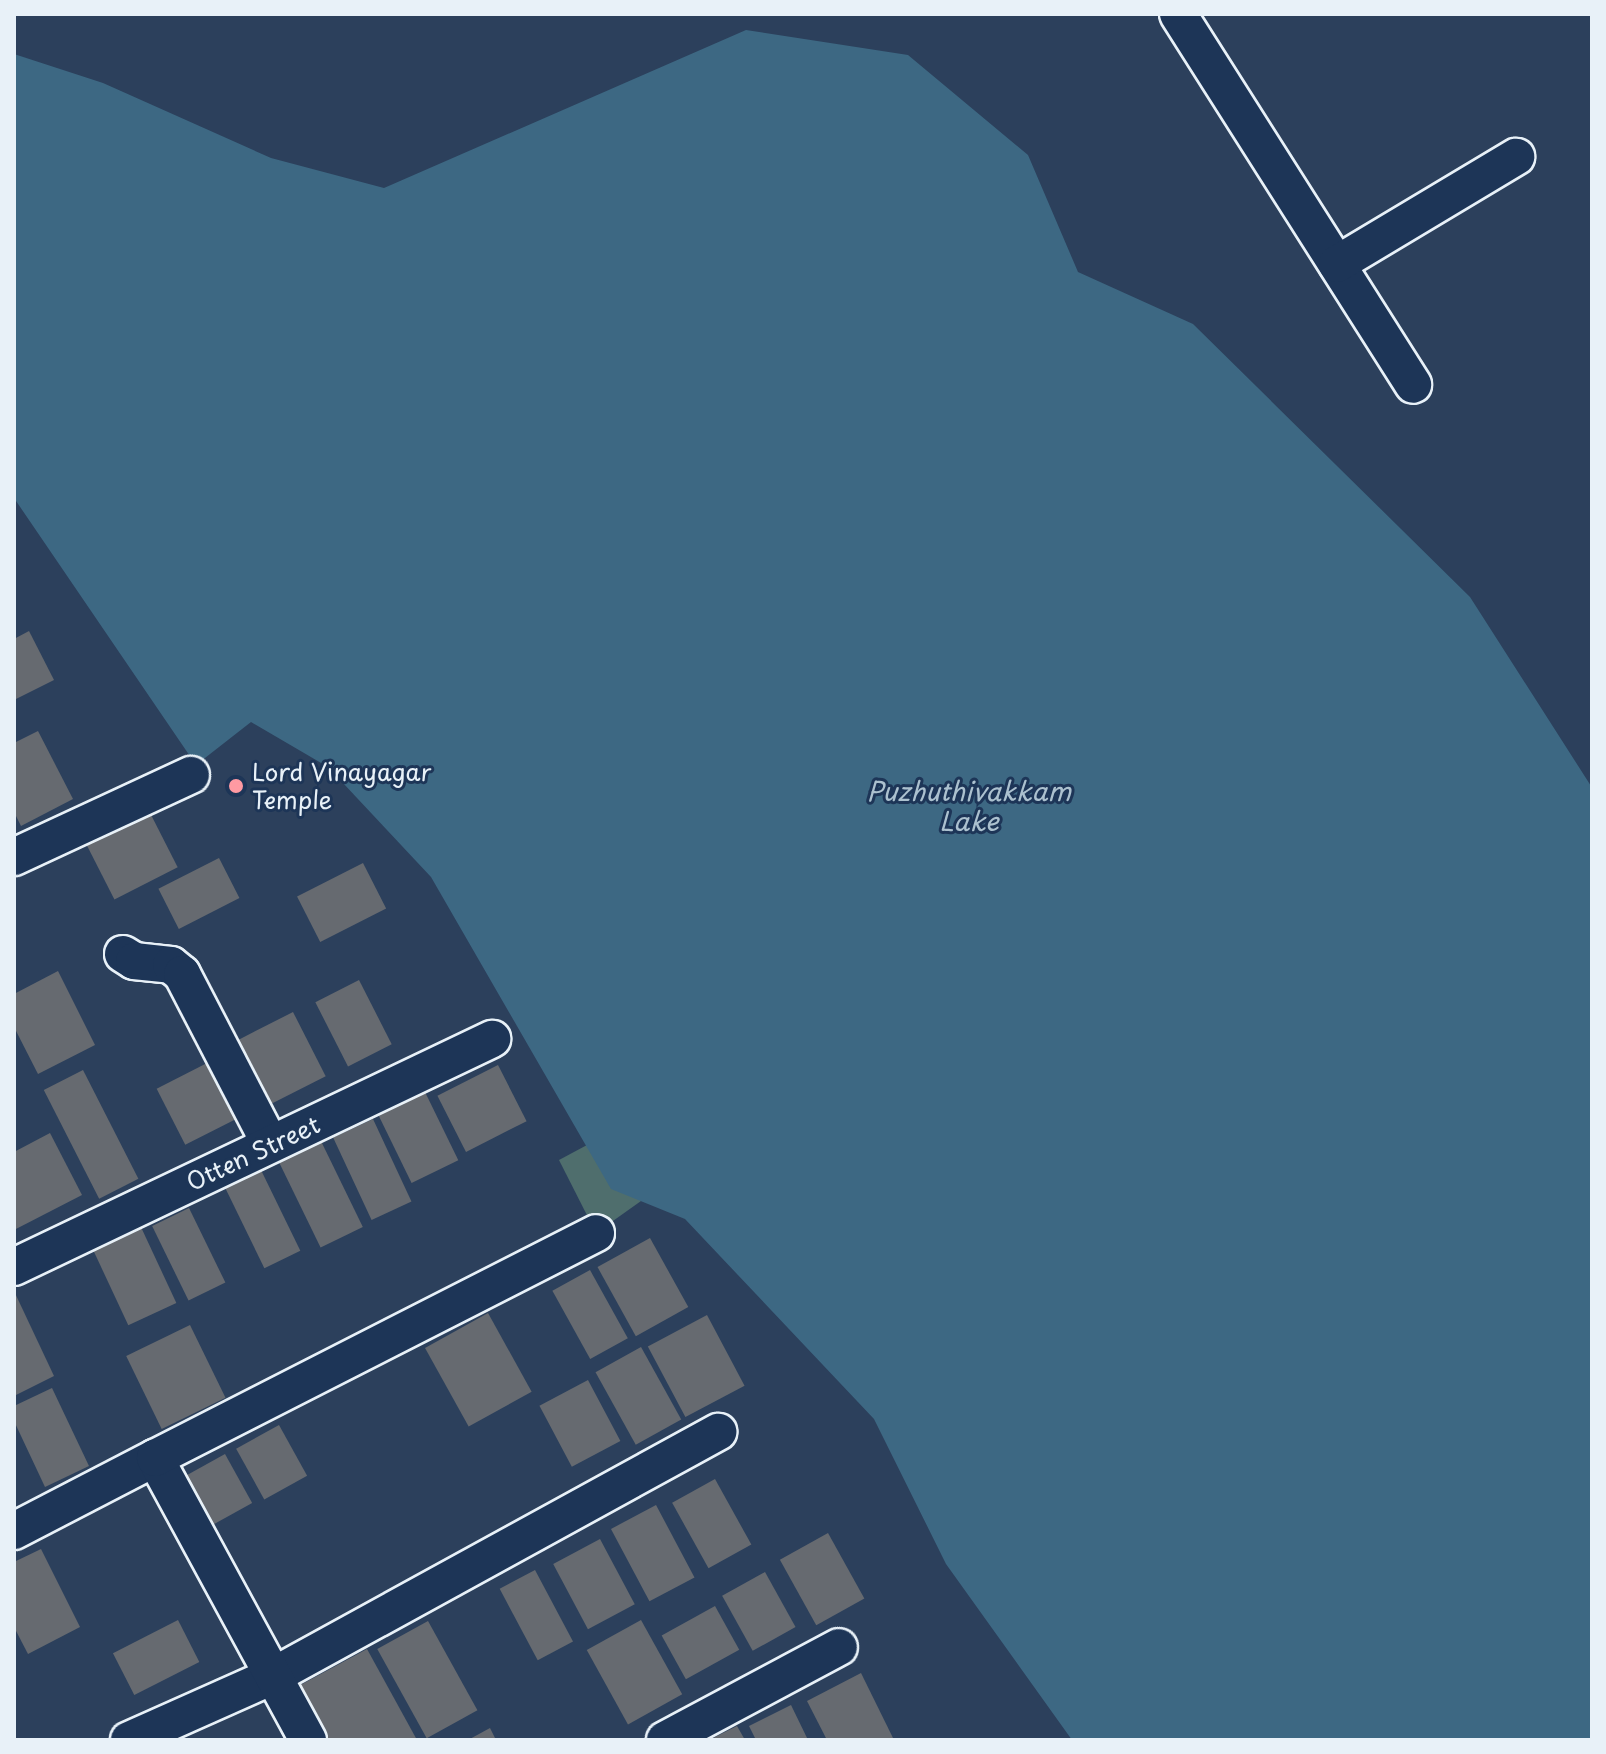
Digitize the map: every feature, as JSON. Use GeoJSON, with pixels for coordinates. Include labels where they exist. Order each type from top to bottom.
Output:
{"type":"FeatureCollection","features":[{"type":"Feature","properties":{"kind":"street"},"geometry":{"type":"LineString","coordinates":[[1178,14],[1413,385]]}},
{"type":"Feature","properties":{"kind":"street"},"geometry":{"type":"LineString","coordinates":[[1337,264],[1516,157]]}},
{"type":"Feature","properties":{"kind":"street"},"geometry":{"type":"LineString","coordinates":[[14,857],[191,775]]}},
{"type":"Feature","properties":{"kind":"street"},"geometry":{"type":"LineString","coordinates":[[123,954],[134,961],[171,965],[182,974],[270,1144]]}},
{"type":"Feature","properties":{"kind":"street","name":"Otten Street"},"geometry":{"type":"LineString","coordinates":[[14,1267],[492,1039]]}},
{"type":"Feature","properties":{"kind":"street"},"geometry":{"type":"LineString","coordinates":[[14,1531],[596,1233]]}},
{"type":"Feature","properties":{"kind":"street"},"geometry":{"type":"LineString","coordinates":[[129,1740],[273,1676],[718,1432]]}},
{"type":"Feature","properties":{"kind":"street"},"geometry":{"type":"LineString","coordinates":[[155,1458],[308,1740]]}},
{"type":"Feature","properties":{"kind":"street"},"geometry":{"type":"LineString","coordinates":[[665,1740],[839,1647]]}},
{"type":"Feature","properties":{"kind":"green space"},"geometry":{"type":"Polygon","coordinates":[[[602,1137],[641,1201],[596,1233],[559,1160],[602,1137]]]}},
{"type":"Feature","properties":{"kind":"water","name":"Puzhuthivakkam Lake"},"geometry":{"type":"Polygon","coordinates":[[[746,30],[908,55],[1028,155],[1078,272],[1193,324],[1470,597],[1591,786],[1592,1740],[1072,1740],[946,1564],[874,1419],[685,1219],[611,1189],[431,877],[328,767],[251,722],[196,765],[14,498],[14,54],[103,83],[271,158],[384,188],[746,30]]]}},
{"type":"Feature","properties":{"kind":"building"},"geometry":{"type":"Polygon","coordinates":[[[29,631],[54,680],[14,700],[14,639],[29,631]]]}},
{"type":"Feature","properties":{"kind":"building"},"geometry":{"type":"Polygon","coordinates":[[[38,731],[73,799],[21,826],[14,812],[14,743],[38,731]]]}},
{"type":"Feature","properties":{"kind":"building"},"geometry":{"type":"Polygon","coordinates":[[[145,803],[178,867],[114,899],[82,835],[145,803]]]}},
{"type":"Feature","properties":{"kind":"building"},"geometry":{"type":"Polygon","coordinates":[[[219,858],[239,898],[179,929],[158,889],[219,858]]]}},
{"type":"Feature","properties":{"kind":"building"},"geometry":{"type":"Polygon","coordinates":[[[363,863],[386,908],[320,942],[297,897],[363,863]]]}},
{"type":"Feature","properties":{"kind":"building"},"geometry":{"type":"Polygon","coordinates":[[[58,971],[95,1045],[38,1074],[14,1027],[14,994],[58,971]]]}},
{"type":"Feature","properties":{"kind":"building"},"geometry":{"type":"Polygon","coordinates":[[[359,980],[392,1044],[348,1066],[315,1002],[359,980]]]}},
{"type":"Feature","properties":{"kind":"building"},"geometry":{"type":"Polygon","coordinates":[[[293,1012],[326,1076],[270,1104],[238,1040],[293,1012]]]}},
{"type":"Feature","properties":{"kind":"building"},"geometry":{"type":"Polygon","coordinates":[[[211,1061],[240,1117],[185,1145],[157,1089],[211,1061]]]}},
{"type":"Feature","properties":{"kind":"building"},"geometry":{"type":"Polygon","coordinates":[[[498,1065],[527,1121],[466,1152],[437,1096],[498,1065]]]}},
{"type":"Feature","properties":{"kind":"building"},"geometry":{"type":"Polygon","coordinates":[[[83,1070],[138,1179],[99,1199],[44,1090],[83,1070]]]}},
{"type":"Feature","properties":{"kind":"building"},"geometry":{"type":"Polygon","coordinates":[[[425,1092],[458,1160],[412,1183],[378,1115],[425,1092]]]}},
{"type":"Feature","properties":{"kind":"building"},"geometry":{"type":"Polygon","coordinates":[[[373,1119],[411,1201],[372,1220],[333,1138],[373,1119]]]}},
{"type":"Feature","properties":{"kind":"building"},"geometry":{"type":"Polygon","coordinates":[[[50,1133],[82,1195],[14,1230],[14,1152],[50,1133]]]}},
{"type":"Feature","properties":{"kind":"building"},"geometry":{"type":"Polygon","coordinates":[[[319,1137],[363,1227],[321,1247],[277,1158],[319,1137]]]}},
{"type":"Feature","properties":{"kind":"building"},"geometry":{"type":"Polygon","coordinates":[[[260,1168],[300,1251],[264,1268],[224,1186],[260,1168]]]}},
{"type":"Feature","properties":{"kind":"building"},"geometry":{"type":"Polygon","coordinates":[[[189,1208],[225,1283],[189,1301],[152,1226],[189,1208]]]}},
{"type":"Feature","properties":{"kind":"building"},"geometry":{"type":"Polygon","coordinates":[[[140,1225],[176,1303],[128,1325],[92,1247],[140,1225]]]}},
{"type":"Feature","properties":{"kind":"building"},"geometry":{"type":"Polygon","coordinates":[[[650,1238],[688,1307],[636,1336],[598,1267],[650,1238]]]}},
{"type":"Feature","properties":{"kind":"building"},"geometry":{"type":"Polygon","coordinates":[[[590,1270],[628,1338],[590,1359],[552,1291],[590,1270]]]}},
{"type":"Feature","properties":{"kind":"building"},"geometry":{"type":"Polygon","coordinates":[[[14,1291],[54,1376],[14,1396],[14,1291]]]}},
{"type":"Feature","properties":{"kind":"building"},"geometry":{"type":"Polygon","coordinates":[[[488,1313],[532,1392],[469,1427],[425,1348],[488,1313]]]}},
{"type":"Feature","properties":{"kind":"building"},"geometry":{"type":"Polygon","coordinates":[[[707,1315],[745,1386],[685,1417],[648,1346],[707,1315]]]}},
{"type":"Feature","properties":{"kind":"building"},"geometry":{"type":"Polygon","coordinates":[[[190,1325],[226,1398],[162,1429],[126,1356],[190,1325]]]}},
{"type":"Feature","properties":{"kind":"building"},"geometry":{"type":"Polygon","coordinates":[[[641,1347],[681,1420],[636,1445],[596,1372],[641,1347]]]}},
{"type":"Feature","properties":{"kind":"building"},"geometry":{"type":"Polygon","coordinates":[[[588,1380],[620,1441],[572,1467],[539,1406],[588,1380]]]}},
{"type":"Feature","properties":{"kind":"building"},"geometry":{"type":"Polygon","coordinates":[[[52,1388],[89,1466],[45,1487],[14,1421],[14,1406],[52,1388]]]}},
{"type":"Feature","properties":{"kind":"building"},"geometry":{"type":"Polygon","coordinates":[[[279,1425],[307,1476],[264,1499],[236,1449],[279,1425]]]}},
{"type":"Feature","properties":{"kind":"building"},"geometry":{"type":"Polygon","coordinates":[[[225,1454],[252,1503],[208,1527],[181,1478],[225,1454]]]}},
{"type":"Feature","properties":{"kind":"building"},"geometry":{"type":"Polygon","coordinates":[[[715,1479],[751,1545],[709,1568],[672,1503],[715,1479]]]}},
{"type":"Feature","properties":{"kind":"building"},"geometry":{"type":"Polygon","coordinates":[[[656,1505],[694,1577],[649,1601],[611,1529],[656,1505]]]}},
{"type":"Feature","properties":{"kind":"building"},"geometry":{"type":"Polygon","coordinates":[[[828,1533],[864,1599],[816,1625],[780,1560],[828,1533]]]}},
{"type":"Feature","properties":{"kind":"building"},"geometry":{"type":"Polygon","coordinates":[[[600,1539],[635,1604],[588,1629],[553,1564],[600,1539]]]}},
{"type":"Feature","properties":{"kind":"building"},"geometry":{"type":"Polygon","coordinates":[[[41,1549],[80,1627],[28,1654],[14,1627],[14,1562],[41,1549]]]}},
{"type":"Feature","properties":{"kind":"building"},"geometry":{"type":"Polygon","coordinates":[[[535,1570],[573,1642],[538,1660],[500,1589],[535,1570]]]}},
{"type":"Feature","properties":{"kind":"building"},"geometry":{"type":"Polygon","coordinates":[[[765,1572],[796,1627],[753,1651],[722,1596],[765,1572]]]}},
{"type":"Feature","properties":{"kind":"building"},"geometry":{"type":"Polygon","coordinates":[[[715,1606],[739,1650],[686,1679],[662,1636],[715,1606]]]}},
{"type":"Feature","properties":{"kind":"building"},"geometry":{"type":"Polygon","coordinates":[[[178,1620],[199,1662],[134,1695],[113,1653],[178,1620]]]}},
{"type":"Feature","properties":{"kind":"building"},"geometry":{"type":"Polygon","coordinates":[[[641,1620],[682,1694],[628,1724],[587,1650],[641,1620]]]}},
{"type":"Feature","properties":{"kind":"building"},"geometry":{"type":"Polygon","coordinates":[[[428,1621],[477,1710],[427,1738],[377,1649],[428,1621]]]}},
{"type":"Feature","properties":{"kind":"building"},"geometry":{"type":"Polygon","coordinates":[[[367,1649],[417,1740],[321,1740],[293,1689],[367,1649]]]}},
{"type":"Feature","properties":{"kind":"building"},"geometry":{"type":"Polygon","coordinates":[[[861,1673],[894,1740],[827,1740],[807,1701],[861,1673]]]}},
{"type":"Feature","properties":{"kind":"building"},"geometry":{"type":"Polygon","coordinates":[[[791,1705],[808,1740],[756,1740],[749,1726],[791,1705]]]}},
{"type":"Feature","properties":{"kind":"building"},"geometry":{"type":"Polygon","coordinates":[[[737,1726],[745,1740],[709,1740],[737,1726]]]}},
{"type":"Feature","properties":{"kind":"building"},"geometry":{"type":"Polygon","coordinates":[[[490,1728],[496,1740],[468,1740],[490,1728]]]}},
{"type":"Feature","properties":{"kind":"place","name":"Lord Vinayagar Temple"},"geometry":{"type":"Point","coordinates":[236,786]}}]}
